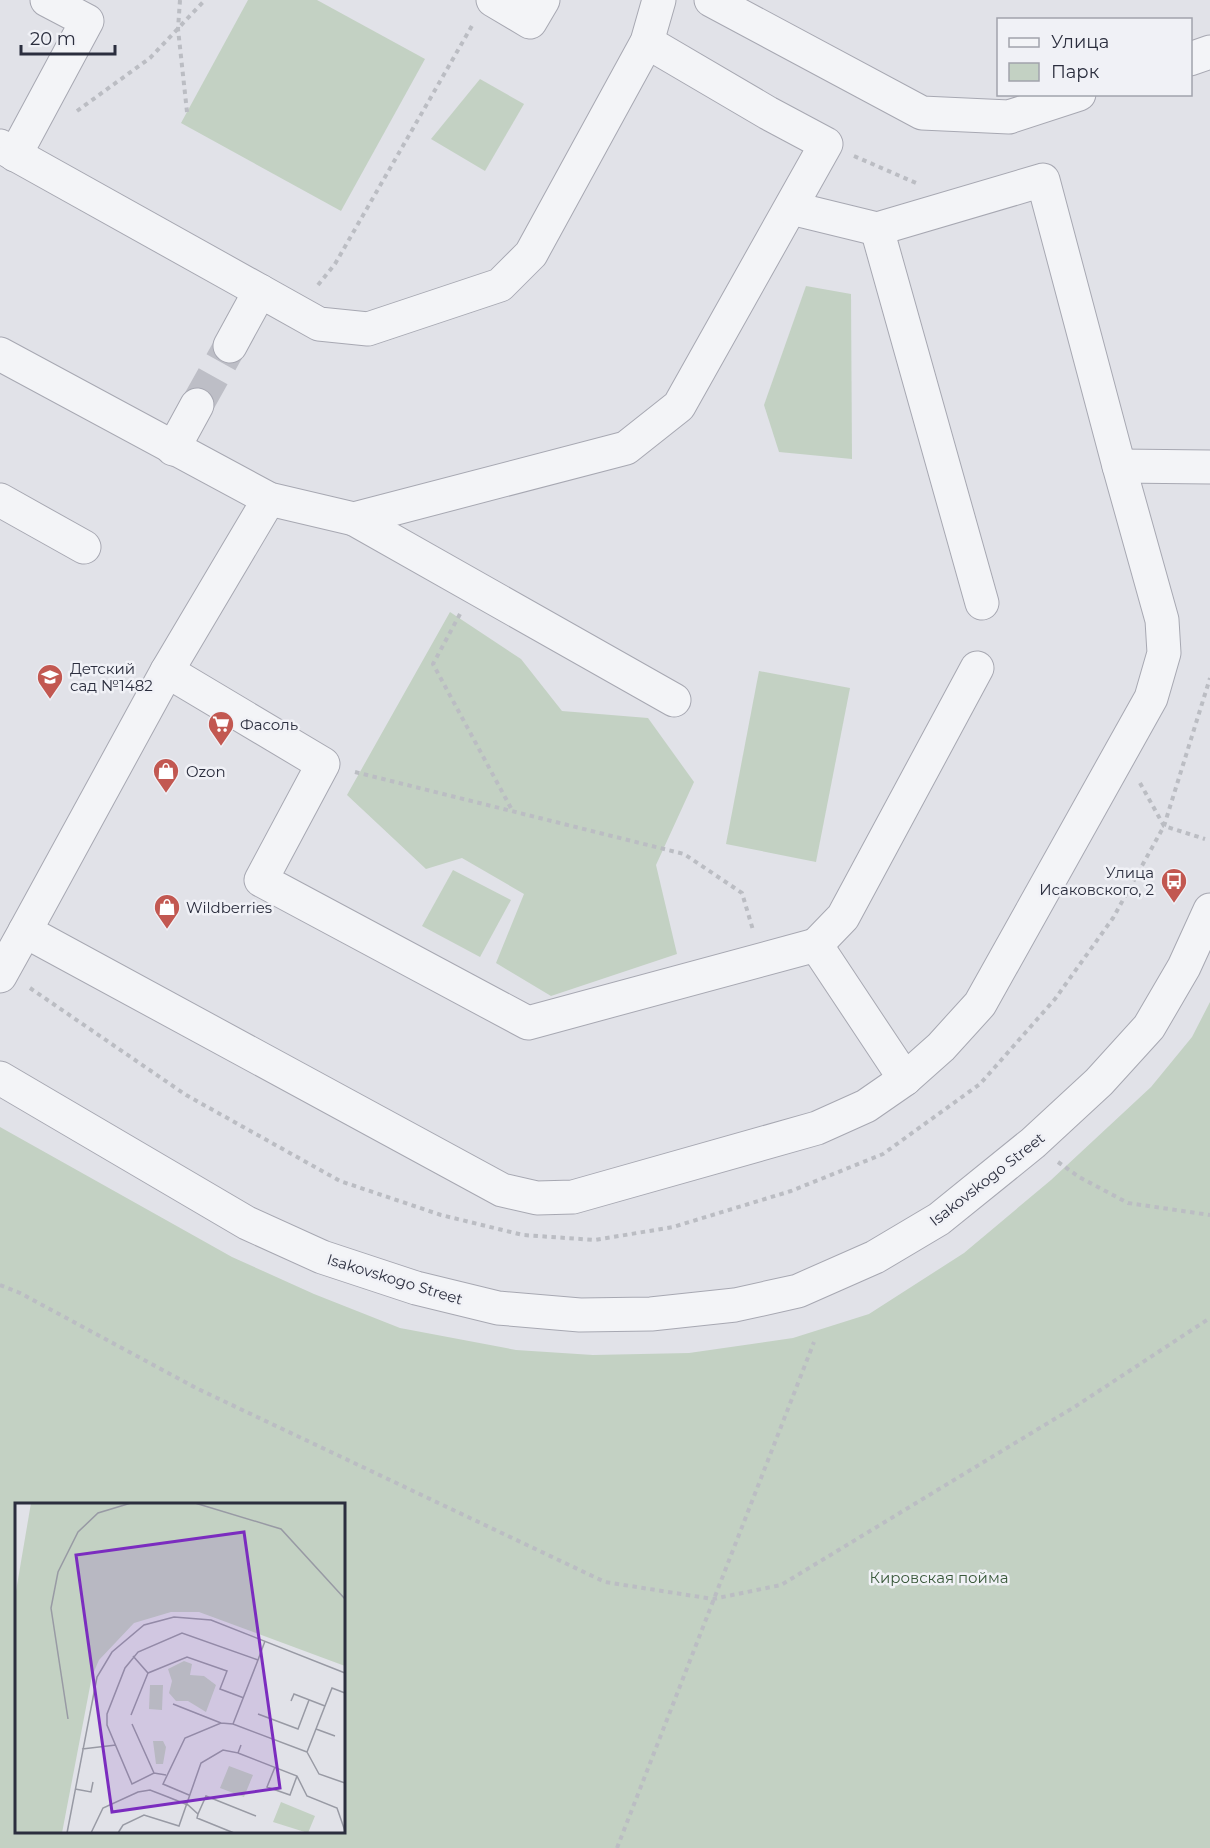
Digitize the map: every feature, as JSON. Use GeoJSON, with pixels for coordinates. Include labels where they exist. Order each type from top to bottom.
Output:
{"type":"FeatureCollection","features":[{"type":"Feature","properties":{"kind":"street"},"geometry":{"type":"LineString","coordinates":[[47,0],[87,21],[8,151],[319,324],[368,329],[500,285],[531,254],[647,42],[659,0]]}},
{"type":"Feature","properties":{"kind":"street"},"geometry":{"type":"LineString","coordinates":[[484,10],[530,21],[543,0]]}},
{"type":"Feature","properties":{"kind":"street"},"geometry":{"type":"LineString","coordinates":[[711,0],[922,113],[1009,117],[1073,96]]}},
{"type":"Feature","properties":{"kind":"street"},"geometry":{"type":"LineString","coordinates":[[354,519],[626,448],[678,406],[826,144],[647,42]]}},
{"type":"Feature","properties":{"kind":"street"},"geometry":{"type":"LineString","coordinates":[[1192,59],[1210,52]]}},
{"type":"Feature","properties":{"kind":"street"},"geometry":{"type":"LineString","coordinates":[[25,931],[502,1190],[537,1198],[573,1197],[817,1128],[866,1106],[905,1079],[941,1047],[980,1004],[1151,698],[1164,653],[1162,620],[1043,180],[877,229],[791,208]]}},
{"type":"Feature","properties":{"kind":"street"},"geometry":{"type":"LineString","coordinates":[[877,229],[982,603]]}},
{"type":"Feature","properties":{"kind":"street"},"geometry":{"type":"LineString","coordinates":[[230,346],[260,291]]}},
{"type":"Feature","properties":{"kind":"street"},"geometry":{"type":"LineString","coordinates":[[0,354],[269,499],[354,519],[675,700]]}},
{"type":"Feature","properties":{"kind":"street"},"geometry":{"type":"LineString","coordinates":[[173,449],[197,405]]}},
{"type":"Feature","properties":{"kind":"street"},"geometry":{"type":"LineString","coordinates":[[1119,466],[1210,467]]}},
{"type":"Feature","properties":{"kind":"street"},"geometry":{"type":"LineString","coordinates":[[2,973],[167,671],[269,499]]}},
{"type":"Feature","properties":{"kind":"street"},"geometry":{"type":"LineString","coordinates":[[0,500],[84,547]]}},
{"type":"Feature","properties":{"kind":"street"},"geometry":{"type":"LineString","coordinates":[[167,671],[323,764],[261,880],[528,1023],[816,945],[843,917],[977,668]]}},
{"type":"Feature","properties":{"kind":"street","name":"Isakovskogo Street"},"geometry":{"type":"LineString","coordinates":[[0,1078],[247,1223],[322,1257],[416,1288],[498,1308],[580,1315],[651,1314],[725,1306],[798,1291],[874,1257],[939,1219],[1033,1143],[1099,1082],[1149,1027],[1184,967],[1210,910]]}},
{"type":"Feature","properties":{"kind":"street"},"geometry":{"type":"LineString","coordinates":[[816,945],[905,1079]]}},
{"type":"Feature","properties":{"kind":"path"},"geometry":{"type":"LineString","coordinates":[[180,0],[178,29],[187,112]]}},
{"type":"Feature","properties":{"kind":"path"},"geometry":{"type":"LineString","coordinates":[[73,114],[150,58],[205,0]]}},
{"type":"Feature","properties":{"kind":"path"},"geometry":{"type":"LineString","coordinates":[[296,311],[335,264],[484,10]]}},
{"type":"Feature","properties":{"kind":"path"},"geometry":{"type":"LineString","coordinates":[[826,144],[927,186]]}},
{"type":"Feature","properties":{"kind":"path"},"geometry":{"type":"LineString","coordinates":[[475,587],[433,664],[512,811]]}},
{"type":"Feature","properties":{"kind":"path"},"geometry":{"type":"LineString","coordinates":[[1113,918],[1164,826],[1210,678]]}},
{"type":"Feature","properties":{"kind":"path"},"geometry":{"type":"LineString","coordinates":[[1122,750],[1164,826],[1205,839]]}},
{"type":"Feature","properties":{"kind":"path"},"geometry":{"type":"LineString","coordinates":[[323,764],[684,854],[742,893],[762,960]]}},
{"type":"Feature","properties":{"kind":"path"},"geometry":{"type":"LineString","coordinates":[[2,973],[186,1095]]}},
{"type":"Feature","properties":{"kind":"path"},"geometry":{"type":"LineString","coordinates":[[1033,1143],[1079,1177],[1128,1203],[1210,1215]]}},
{"type":"Feature","properties":{"kind":"path"},"geometry":{"type":"LineString","coordinates":[[0,1285],[20,1293],[196,1388],[605,1582],[713,1599],[781,1585],[1076,1406],[1210,1318]]}},
{"type":"Feature","properties":{"kind":"path"},"geometry":{"type":"LineString","coordinates":[[616,1848],[814,1342]]}},
{"type":"Feature","properties":{"kind":"green space"},"geometry":{"type":"Polygon","coordinates":[[[248,0],[317,0],[425,59],[341,211],[181,123],[248,0]]]}},
{"type":"Feature","properties":{"kind":"green space"},"geometry":{"type":"Polygon","coordinates":[[[480,79],[524,104],[485,171],[431,139],[480,79]]]}},
{"type":"Feature","properties":{"kind":"green space"},"geometry":{"type":"Polygon","coordinates":[[[806,286],[851,294],[852,459],[779,452],[764,405],[806,286]]]}},
{"type":"Feature","properties":{"kind":"green space"},"geometry":{"type":"Polygon","coordinates":[[[450,612],[521,659],[562,711],[648,718],[694,782],[656,865],[677,954],[551,996],[496,963],[524,894],[462,858],[426,869],[347,795],[450,612]]]}},
{"type":"Feature","properties":{"kind":"green space"},"geometry":{"type":"Polygon","coordinates":[[[759,671],[850,688],[816,862],[726,844],[759,671]]]}},
{"type":"Feature","properties":{"kind":"green space"},"geometry":{"type":"Polygon","coordinates":[[[453,870],[511,900],[480,957],[422,926],[453,870]]]}},
{"type":"Feature","properties":{"kind":"green space","name":"Кировская пойма"},"geometry":{"type":"Polygon","coordinates":[[[1210,1002],[1210,1848],[0,1848],[0,1127],[232,1257],[314,1294],[400,1328],[516,1350],[593,1355],[689,1353],[793,1338],[869,1314],[964,1253],[1051,1180],[1151,1087],[1192,1037],[1210,1002]]]}},
{"type":"Feature","properties":{"kind":"tunnel"},"geometry":{"type":"LineString","coordinates":[[197,405],[230,346]]}},
{"type":"Feature","properties":{"kind":"place","name":"Детский сад №1482"},"geometry":{"type":"Point","coordinates":[50,700]}},
{"type":"Feature","properties":{"kind":"place","name":"Фасоль"},"geometry":{"type":"Point","coordinates":[221,747]}},
{"type":"Feature","properties":{"kind":"place","name":"Ozon"},"geometry":{"type":"Point","coordinates":[166,794]}},
{"type":"Feature","properties":{"kind":"place","name":"Улица Исаковского, 2"},"geometry":{"type":"Point","coordinates":[1174,904]}},
{"type":"Feature","properties":{"kind":"place","name":"Wildberries"},"geometry":{"type":"Point","coordinates":[167,930]}}]}
